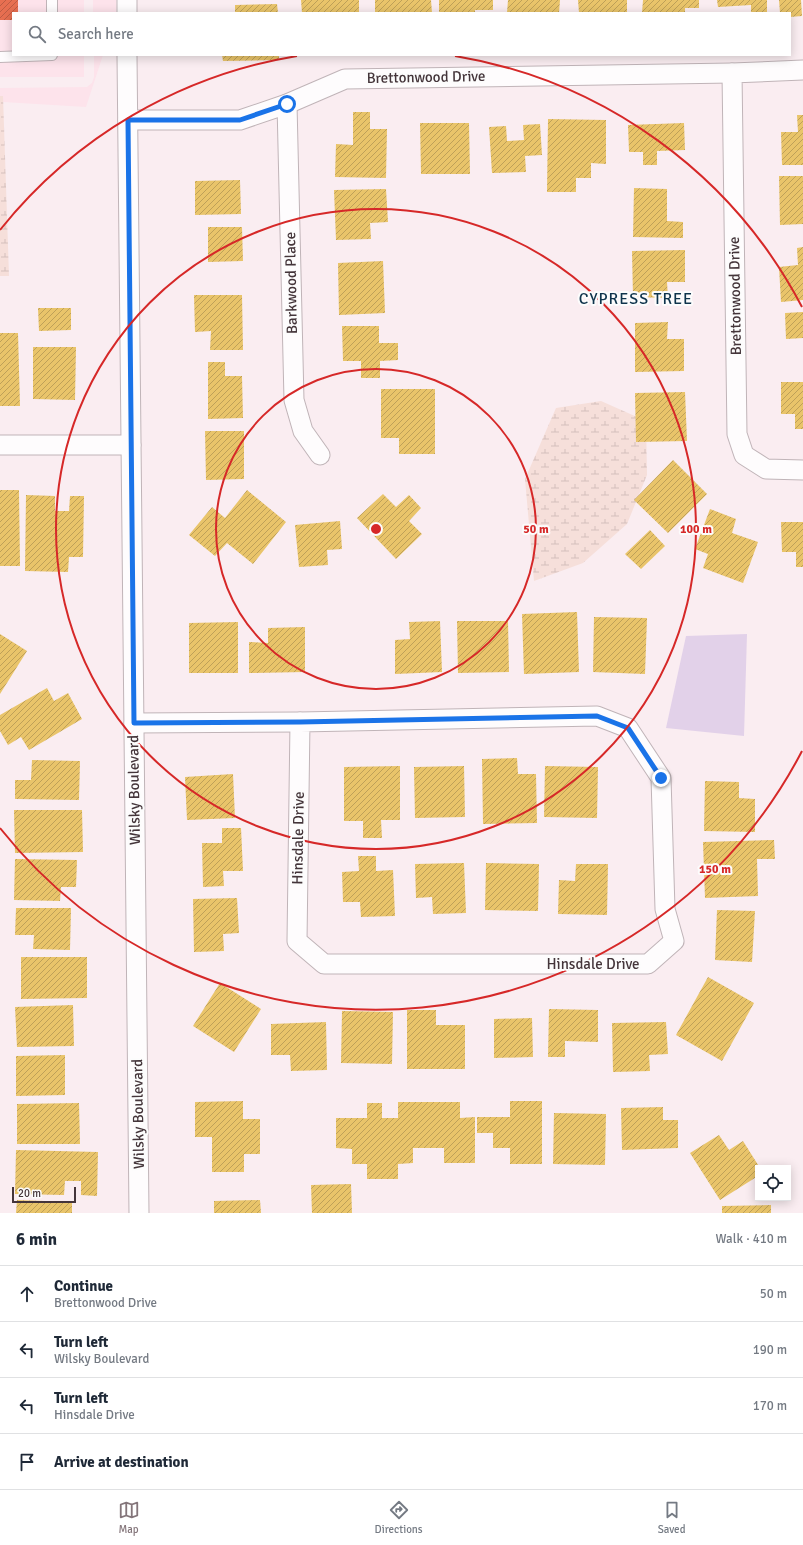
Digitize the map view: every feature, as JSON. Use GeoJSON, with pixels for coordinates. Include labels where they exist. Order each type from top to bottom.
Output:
{"type":"FeatureCollection","features":[{"type":"Feature","properties":{"kind":"street"},"geometry":{"type":"LineString","coordinates":[[127,0],[127,12]]}},
{"type":"Feature","properties":{"kind":"street","name":"Wilsky Boulevard"},"geometry":{"type":"LineString","coordinates":[[127,56],[139,1213]]}},
{"type":"Feature","properties":{"kind":"street","name":"Brettonwood Drive"},"geometry":{"type":"LineString","coordinates":[[128,120],[240,120],[287,104],[345,79],[732,73],[803,70]]}},
{"type":"Feature","properties":{"kind":"street","name":"Brettonwood Drive"},"geometry":{"type":"LineString","coordinates":[[732,73],[737,434],[744,455],[766,469],[803,470]]}},
{"type":"Feature","properties":{"kind":"street","name":"Barkwood Place"},"geometry":{"type":"LineString","coordinates":[[287,104],[294,400],[303,431],[320,455]]}},
{"type":"Feature","properties":{"kind":"street"},"geometry":{"type":"LineString","coordinates":[[0,446],[131,445]]}},
{"type":"Feature","properties":{"kind":"street","name":"Hinsdale Drive"},"geometry":{"type":"LineString","coordinates":[[134,723],[300,722],[597,716],[628,728],[661,778],[666,909],[674,941],[648,964],[324,964],[297,941],[300,722]]}},
{"type":"Feature","properties":{"kind":"lane"},"geometry":{"type":"LineString","coordinates":[[52,0],[52,12]]}},
{"type":"Feature","properties":{"kind":"lane"},"geometry":{"type":"LineString","coordinates":[[0,56],[12,56]]}},
{"type":"Feature","properties":{"kind":"shaded area"},"geometry":{"type":"Polygon","coordinates":[[[0,0],[84,0],[84,12],[12,12],[12,56],[84,56],[84,77],[0,77],[0,0]]]}},
{"type":"Feature","properties":{"kind":"shaded area"},"geometry":{"type":"Polygon","coordinates":[[[93,0],[116,0],[116,12],[93,12],[93,0]]]}},
{"type":"Feature","properties":{"kind":"shaded area"},"geometry":{"type":"Polygon","coordinates":[[[94,56],[103,56],[86,107],[3,102],[3,96],[0,96],[0,88],[87,87],[92,83],[94,77],[94,56]]]}},
{"type":"Feature","properties":{"kind":"shaded area"},"geometry":{"type":"Polygon","coordinates":[[[747,634],[744,736],[666,728],[686,636],[747,634]]]}},
{"type":"Feature","properties":{"kind":"green space"},"geometry":{"type":"Polygon","coordinates":[[[0,96],[3,96],[9,276],[0,276],[0,96]]]}},
{"type":"Feature","properties":{"kind":"green space"},"geometry":{"type":"Polygon","coordinates":[[[601,401],[646,421],[647,475],[627,524],[583,563],[534,581],[525,479],[556,408],[601,401]]]}},
{"type":"Feature","properties":{"kind":"building: Homes"},"geometry":{"type":"Polygon","coordinates":[[[301,0],[359,0],[359,12],[302,12],[301,0]]]}},
{"type":"Feature","properties":{"kind":"building: Homes"},"geometry":{"type":"Polygon","coordinates":[[[375,0],[431,0],[432,12],[375,12],[375,0]]]}},
{"type":"Feature","properties":{"kind":"building: Homes"},"geometry":{"type":"Polygon","coordinates":[[[439,0],[493,0],[493,10],[475,10],[475,12],[439,12],[439,0]]]}},
{"type":"Feature","properties":{"kind":"building: Homes"},"geometry":{"type":"Polygon","coordinates":[[[508,0],[560,0],[559,12],[507,12],[508,0]]]}},
{"type":"Feature","properties":{"kind":"building: Homes"},"geometry":{"type":"Polygon","coordinates":[[[578,0],[627,0],[627,12],[579,12],[578,0]]]}},
{"type":"Feature","properties":{"kind":"building: Homes"},"geometry":{"type":"Polygon","coordinates":[[[643,0],[699,0],[699,8],[685,8],[685,12],[642,12],[643,0]]]}},
{"type":"Feature","properties":{"kind":"building: Homes"},"geometry":{"type":"Polygon","coordinates":[[[717,0],[767,0],[767,12],[751,12],[751,5],[718,7],[717,0]]]}},
{"type":"Feature","properties":{"kind":"building: Homes"},"geometry":{"type":"Polygon","coordinates":[[[779,0],[801,0],[802,16],[791,17],[791,12],[780,12],[779,0]]]}},
{"type":"Feature","properties":{"kind":"building: Homes"},"geometry":{"type":"Polygon","coordinates":[[[277,4],[278,12],[235,12],[235,5],[277,4]]]}},
{"type":"Feature","properties":{"kind":"building: Homes"},"geometry":{"type":"Polygon","coordinates":[[[222,56],[279,56],[279,60],[223,61],[222,56]]]}},
{"type":"Feature","properties":{"kind":"building: Homes"},"geometry":{"type":"Polygon","coordinates":[[[353,112],[370,112],[370,129],[387,129],[386,178],[335,177],[336,144],[353,145],[353,112]]]}},
{"type":"Feature","properties":{"kind":"building: Homes"},"geometry":{"type":"Polygon","coordinates":[[[797,115],[803,115],[803,165],[782,165],[781,132],[798,132],[797,115]]]}},
{"type":"Feature","properties":{"kind":"building: Homes"},"geometry":{"type":"Polygon","coordinates":[[[548,119],[606,120],[606,164],[591,163],[591,178],[576,178],[576,192],[547,192],[548,119]]]}},
{"type":"Feature","properties":{"kind":"building: Homes"},"geometry":{"type":"Polygon","coordinates":[[[420,123],[469,123],[470,174],[421,174],[420,123]]]}},
{"type":"Feature","properties":{"kind":"building: Homes"},"geometry":{"type":"Polygon","coordinates":[[[684,123],[685,150],[657,151],[657,165],[643,165],[643,152],[629,152],[628,125],[684,123]]]}},
{"type":"Feature","properties":{"kind":"building: Homes"},"geometry":{"type":"Polygon","coordinates":[[[540,124],[542,155],[525,156],[526,172],[492,173],[489,127],[506,126],[507,141],[524,140],[523,125],[540,124]]]}},
{"type":"Feature","properties":{"kind":"building: Homes"},"geometry":{"type":"Polygon","coordinates":[[[779,176],[803,176],[803,224],[780,225],[779,176]]]}},
{"type":"Feature","properties":{"kind":"building: Homes"},"geometry":{"type":"Polygon","coordinates":[[[240,180],[241,214],[195,215],[195,181],[240,180]]]}},
{"type":"Feature","properties":{"kind":"building: Homes"},"geometry":{"type":"Polygon","coordinates":[[[634,188],[667,189],[667,221],[683,222],[683,238],[633,237],[634,188]]]}},
{"type":"Feature","properties":{"kind":"building: Homes"},"geometry":{"type":"Polygon","coordinates":[[[386,189],[388,222],[370,223],[371,239],[336,240],[334,190],[386,189]]]}},
{"type":"Feature","properties":{"kind":"building: Homes"},"geometry":{"type":"Polygon","coordinates":[[[208,227],[242,227],[243,261],[208,262],[208,227]]]}},
{"type":"Feature","properties":{"kind":"building: Homes"},"geometry":{"type":"Polygon","coordinates":[[[803,247],[803,300],[781,302],[779,267],[798,265],[797,248],[803,247]]]}},
{"type":"Feature","properties":{"kind":"building: Homes"},"geometry":{"type":"Polygon","coordinates":[[[685,250],[685,282],[667,282],[668,298],[633,297],[632,251],[685,250]]]}},
{"type":"Feature","properties":{"kind":"building: Homes"},"geometry":{"type":"Polygon","coordinates":[[[383,261],[385,313],[339,315],[338,263],[383,261]]]}},
{"type":"Feature","properties":{"kind":"building: Homes"},"geometry":{"type":"Polygon","coordinates":[[[194,295],[242,295],[243,350],[210,350],[211,331],[195,332],[194,295]]]}},
{"type":"Feature","properties":{"kind":"building: Homes"},"geometry":{"type":"Polygon","coordinates":[[[38,308],[71,308],[71,330],[39,331],[38,308]]]}},
{"type":"Feature","properties":{"kind":"building: Homes"},"geometry":{"type":"Polygon","coordinates":[[[803,312],[803,338],[786,339],[785,313],[803,312]]]}},
{"type":"Feature","properties":{"kind":"building: Homes"},"geometry":{"type":"Polygon","coordinates":[[[668,322],[667,339],[684,339],[684,371],[635,372],[635,323],[668,322]]]}},
{"type":"Feature","properties":{"kind":"building: Homes"},"geometry":{"type":"Polygon","coordinates":[[[342,326],[379,326],[379,343],[398,343],[398,360],[380,361],[380,378],[361,378],[361,361],[343,361],[342,326]]]}},
{"type":"Feature","properties":{"kind":"building: Homes"},"geometry":{"type":"Polygon","coordinates":[[[0,333],[18,333],[20,406],[0,406],[0,333]]]}},
{"type":"Feature","properties":{"kind":"building: Homes"},"geometry":{"type":"Polygon","coordinates":[[[33,347],[76,347],[75,400],[33,399],[33,347]]]}},
{"type":"Feature","properties":{"kind":"building: Homes"},"geometry":{"type":"Polygon","coordinates":[[[208,362],[225,362],[225,376],[242,376],[243,418],[208,419],[208,362]]]}},
{"type":"Feature","properties":{"kind":"building: Homes"},"geometry":{"type":"Polygon","coordinates":[[[781,382],[803,382],[803,429],[795,429],[795,414],[781,414],[781,382]]]}},
{"type":"Feature","properties":{"kind":"building: Homes"},"geometry":{"type":"Polygon","coordinates":[[[381,389],[435,389],[435,454],[399,454],[399,438],[381,438],[381,389]]]}},
{"type":"Feature","properties":{"kind":"building: Homes"},"geometry":{"type":"Polygon","coordinates":[[[685,392],[687,441],[636,442],[635,393],[685,392]]]}},
{"type":"Feature","properties":{"kind":"building: Homes"},"geometry":{"type":"Polygon","coordinates":[[[205,431],[244,431],[244,479],[206,480],[205,431]]]}},
{"type":"Feature","properties":{"kind":"building: Homes"},"geometry":{"type":"Polygon","coordinates":[[[673,460],[707,494],[668,533],[634,500],[673,460]]]}},
{"type":"Feature","properties":{"kind":"building: Homes"},"geometry":{"type":"Polygon","coordinates":[[[0,490],[19,490],[20,566],[0,566],[0,490]]]}},
{"type":"Feature","properties":{"kind":"building: Homes"},"geometry":{"type":"Polygon","coordinates":[[[247,490],[286,522],[253,564],[227,543],[215,556],[189,535],[212,507],[225,518],[247,490]]]}},
{"type":"Feature","properties":{"kind":"building: Homes"},"geometry":{"type":"Polygon","coordinates":[[[383,494],[396,507],[409,495],[421,508],[409,521],[422,534],[396,559],[357,518],[383,494]]]}},
{"type":"Feature","properties":{"kind":"building: Homes"},"geometry":{"type":"Polygon","coordinates":[[[26,495],[55,496],[55,511],[69,511],[70,496],[84,496],[83,557],[69,557],[68,572],[25,571],[26,495]]]}},
{"type":"Feature","properties":{"kind":"building: Homes"},"geometry":{"type":"Polygon","coordinates":[[[710,509],[736,519],[732,533],[758,542],[743,583],[703,568],[708,554],[695,549],[710,509]]]}},
{"type":"Feature","properties":{"kind":"building: Homes"},"geometry":{"type":"Polygon","coordinates":[[[340,521],[342,549],[327,550],[328,565],[299,567],[295,525],[340,521]]]}},
{"type":"Feature","properties":{"kind":"building: Homes"},"geometry":{"type":"Polygon","coordinates":[[[781,522],[803,522],[803,567],[796,567],[796,552],[782,552],[781,522]]]}},
{"type":"Feature","properties":{"kind":"building: Homes"},"geometry":{"type":"Polygon","coordinates":[[[650,530],[665,546],[641,569],[625,554],[650,530]]]}},
{"type":"Feature","properties":{"kind":"building: Homes"},"geometry":{"type":"Polygon","coordinates":[[[577,612],[579,672],[524,674],[522,614],[577,612]]]}},
{"type":"Feature","properties":{"kind":"building: Homes"},"geometry":{"type":"Polygon","coordinates":[[[594,617],[647,618],[645,674],[593,672],[594,617]]]}},
{"type":"Feature","properties":{"kind":"building: Homes"},"geometry":{"type":"Polygon","coordinates":[[[440,621],[442,672],[395,674],[395,640],[410,639],[409,622],[440,621]]]}},
{"type":"Feature","properties":{"kind":"building: Homes"},"geometry":{"type":"Polygon","coordinates":[[[457,621],[508,621],[509,672],[458,673],[457,621]]]}},
{"type":"Feature","properties":{"kind":"building: Homes"},"geometry":{"type":"Polygon","coordinates":[[[238,622],[238,673],[189,673],[189,623],[238,622]]]}},
{"type":"Feature","properties":{"kind":"building: Homes"},"geometry":{"type":"Polygon","coordinates":[[[305,627],[305,672],[249,673],[249,642],[268,643],[268,628],[305,627]]]}},
{"type":"Feature","properties":{"kind":"building: Homes"},"geometry":{"type":"Polygon","coordinates":[[[0,634],[27,651],[0,694],[0,634]]]}},
{"type":"Feature","properties":{"kind":"building: Homes"},"geometry":{"type":"Polygon","coordinates":[[[47,688],[54,701],[68,693],[82,719],[29,750],[21,737],[8,745],[0,731],[0,715],[47,688]]]}},
{"type":"Feature","properties":{"kind":"building: Homes"},"geometry":{"type":"Polygon","coordinates":[[[517,758],[518,774],[536,774],[537,823],[483,824],[482,759],[517,758]]]}},
{"type":"Feature","properties":{"kind":"building: Homes"},"geometry":{"type":"Polygon","coordinates":[[[32,760],[80,761],[79,800],[15,799],[15,780],[31,780],[32,760]]]}},
{"type":"Feature","properties":{"kind":"building: Homes"},"geometry":{"type":"Polygon","coordinates":[[[400,766],[400,820],[381,820],[382,838],[363,838],[363,821],[344,821],[344,767],[400,766]]]}},
{"type":"Feature","properties":{"kind":"building: Homes"},"geometry":{"type":"Polygon","coordinates":[[[464,766],[465,817],[415,818],[414,767],[464,766]]]}},
{"type":"Feature","properties":{"kind":"building: Homes"},"geometry":{"type":"Polygon","coordinates":[[[545,766],[598,767],[597,818],[544,817],[545,766]]]}},
{"type":"Feature","properties":{"kind":"building: Homes"},"geometry":{"type":"Polygon","coordinates":[[[233,774],[235,818],[187,820],[185,777],[233,774]]]}},
{"type":"Feature","properties":{"kind":"building: Homes"},"geometry":{"type":"Polygon","coordinates":[[[705,781],[739,782],[739,798],[755,799],[755,832],[704,831],[705,781]]]}},
{"type":"Feature","properties":{"kind":"building: Homes"},"geometry":{"type":"Polygon","coordinates":[[[14,810],[82,810],[83,852],[15,853],[14,810]]]}},
{"type":"Feature","properties":{"kind":"building: Homes"},"geometry":{"type":"Polygon","coordinates":[[[222,828],[241,828],[243,871],[223,871],[224,886],[203,887],[202,843],[222,843],[222,828]]]}},
{"type":"Feature","properties":{"kind":"building: Homes"},"geometry":{"type":"Polygon","coordinates":[[[774,840],[775,859],[757,859],[758,896],[705,898],[703,842],[774,840]]]}},
{"type":"Feature","properties":{"kind":"building: Homes"},"geometry":{"type":"Polygon","coordinates":[[[358,856],[376,856],[376,871],[393,870],[395,916],[361,917],[360,902],[343,902],[342,872],[359,871],[358,856]]]}},
{"type":"Feature","properties":{"kind":"building: Homes"},"geometry":{"type":"Polygon","coordinates":[[[15,859],[77,860],[76,887],[61,887],[60,901],[14,900],[15,859]]]}},
{"type":"Feature","properties":{"kind":"building: Homes"},"geometry":{"type":"Polygon","coordinates":[[[464,863],[466,913],[433,914],[432,897],[416,898],[415,864],[464,863]]]}},
{"type":"Feature","properties":{"kind":"building: Homes"},"geometry":{"type":"Polygon","coordinates":[[[486,863],[539,864],[538,911],[485,910],[486,863]]]}},
{"type":"Feature","properties":{"kind":"building: Homes"},"geometry":{"type":"Polygon","coordinates":[[[576,864],[608,864],[607,915],[558,914],[559,880],[575,881],[576,864]]]}},
{"type":"Feature","properties":{"kind":"building: Homes"},"geometry":{"type":"Polygon","coordinates":[[[237,898],[239,933],[223,934],[224,951],[194,952],[193,899],[237,898]]]}},
{"type":"Feature","properties":{"kind":"building: Homes"},"geometry":{"type":"Polygon","coordinates":[[[16,908],[71,908],[70,950],[33,949],[34,935],[15,935],[16,908]]]}},
{"type":"Feature","properties":{"kind":"building: Homes"},"geometry":{"type":"Polygon","coordinates":[[[717,910],[755,911],[752,962],[715,960],[717,910]]]}},
{"type":"Feature","properties":{"kind":"building: Homes"},"geometry":{"type":"Polygon","coordinates":[[[21,957],[87,957],[87,998],[21,999],[21,957]]]}},
{"type":"Feature","properties":{"kind":"building: Homes"},"geometry":{"type":"Polygon","coordinates":[[[708,977],[754,1003],[722,1061],[676,1035],[708,977]]]}},
{"type":"Feature","properties":{"kind":"building: Homes"},"geometry":{"type":"Polygon","coordinates":[[[220,983],[261,1009],[234,1052],[193,1026],[220,983]]]}},
{"type":"Feature","properties":{"kind":"building: Homes"},"geometry":{"type":"Polygon","coordinates":[[[73,1005],[74,1046],[17,1047],[15,1007],[73,1005]]]}},
{"type":"Feature","properties":{"kind":"building: Homes"},"geometry":{"type":"Polygon","coordinates":[[[549,1009],[598,1010],[598,1042],[565,1041],[565,1057],[548,1057],[549,1009]]]}},
{"type":"Feature","properties":{"kind":"building: Homes"},"geometry":{"type":"Polygon","coordinates":[[[407,1010],[436,1010],[436,1025],[465,1025],[465,1069],[407,1069],[407,1010]]]}},
{"type":"Feature","properties":{"kind":"building: Homes"},"geometry":{"type":"Polygon","coordinates":[[[342,1011],[393,1012],[392,1064],[341,1063],[342,1011]]]}},
{"type":"Feature","properties":{"kind":"building: Homes"},"geometry":{"type":"Polygon","coordinates":[[[532,1018],[533,1057],[494,1058],[494,1019],[532,1018]]]}},
{"type":"Feature","properties":{"kind":"building: Homes"},"geometry":{"type":"Polygon","coordinates":[[[326,1022],[327,1070],[291,1071],[290,1055],[271,1055],[271,1024],[326,1022]]]}},
{"type":"Feature","properties":{"kind":"building: Homes"},"geometry":{"type":"Polygon","coordinates":[[[666,1022],[668,1054],[649,1055],[650,1071],[613,1072],[612,1023],[666,1022]]]}},
{"type":"Feature","properties":{"kind":"building: Homes"},"geometry":{"type":"Polygon","coordinates":[[[65,1055],[65,1095],[16,1096],[16,1056],[65,1055]]]}},
{"type":"Feature","properties":{"kind":"building: Homes"},"geometry":{"type":"Polygon","coordinates":[[[243,1101],[243,1119],[260,1119],[260,1154],[244,1154],[244,1172],[212,1172],[212,1137],[195,1137],[195,1102],[243,1101]]]}},
{"type":"Feature","properties":{"kind":"building: Homes"},"geometry":{"type":"Polygon","coordinates":[[[510,1101],[542,1101],[542,1164],[510,1164],[510,1148],[493,1148],[493,1133],[477,1133],[477,1117],[510,1117],[510,1101]]]}},
{"type":"Feature","properties":{"kind":"building: Homes"},"geometry":{"type":"Polygon","coordinates":[[[398,1102],[460,1102],[460,1118],[475,1117],[475,1163],[444,1163],[444,1148],[413,1148],[413,1163],[398,1164],[398,1179],[367,1179],[367,1164],[352,1164],[352,1149],[336,1148],[336,1118],[367,1118],[367,1103],[382,1103],[382,1118],[398,1118],[398,1102]]]}},
{"type":"Feature","properties":{"kind":"building: Homes"},"geometry":{"type":"Polygon","coordinates":[[[79,1103],[80,1144],[17,1144],[17,1104],[79,1103]]]}},
{"type":"Feature","properties":{"kind":"building: Homes"},"geometry":{"type":"Polygon","coordinates":[[[663,1107],[663,1120],[678,1120],[678,1148],[622,1150],[621,1108],[663,1107]]]}},
{"type":"Feature","properties":{"kind":"building: Homes"},"geometry":{"type":"Polygon","coordinates":[[[554,1113],[606,1114],[605,1165],[553,1164],[554,1113]]]}},
{"type":"Feature","properties":{"kind":"building: Homes"},"geometry":{"type":"Polygon","coordinates":[[[719,1135],[729,1150],[743,1141],[758,1165],[755,1165],[755,1178],[720,1200],[690,1153],[719,1135]]]}},
{"type":"Feature","properties":{"kind":"building: Homes"},"geometry":{"type":"Polygon","coordinates":[[[16,1150],[98,1152],[97,1196],[81,1195],[81,1181],[65,1181],[64,1195],[15,1194],[16,1150]]]}},
{"type":"Feature","properties":{"kind":"building: Homes"},"geometry":{"type":"Polygon","coordinates":[[[351,1184],[352,1213],[312,1213],[311,1185],[351,1184]]]}},
{"type":"Feature","properties":{"kind":"building: Homes"},"geometry":{"type":"Polygon","coordinates":[[[17,1200],[72,1202],[72,1213],[16,1213],[17,1200]]]}},
{"type":"Feature","properties":{"kind":"building: Homes"},"geometry":{"type":"Polygon","coordinates":[[[260,1200],[261,1213],[214,1213],[214,1201],[260,1200]]]}},
{"type":"Feature","properties":{"kind":"building: Homes"},"geometry":{"type":"Polygon","coordinates":[[[771,1205],[771,1213],[722,1213],[722,1206],[771,1205]]]}},
{"type":"Feature","properties":{"kind":"building: Shops"},"geometry":{"type":"Polygon","coordinates":[[[0,0],[18,0],[18,12],[12,12],[12,20],[0,20],[0,0]]]}},
{"type":"Feature","properties":{"kind":"district","name":"CYPRESS TREE"},"geometry":{"type":"Point","coordinates":[636,299]}},
{"type":"Feature","properties":{"kind":"route"},"geometry":{"type":"LineString","coordinates":[[287,104],[240,120],[128,120],[134,723],[300,722],[597,716],[628,728],[661,778]]}}]}
